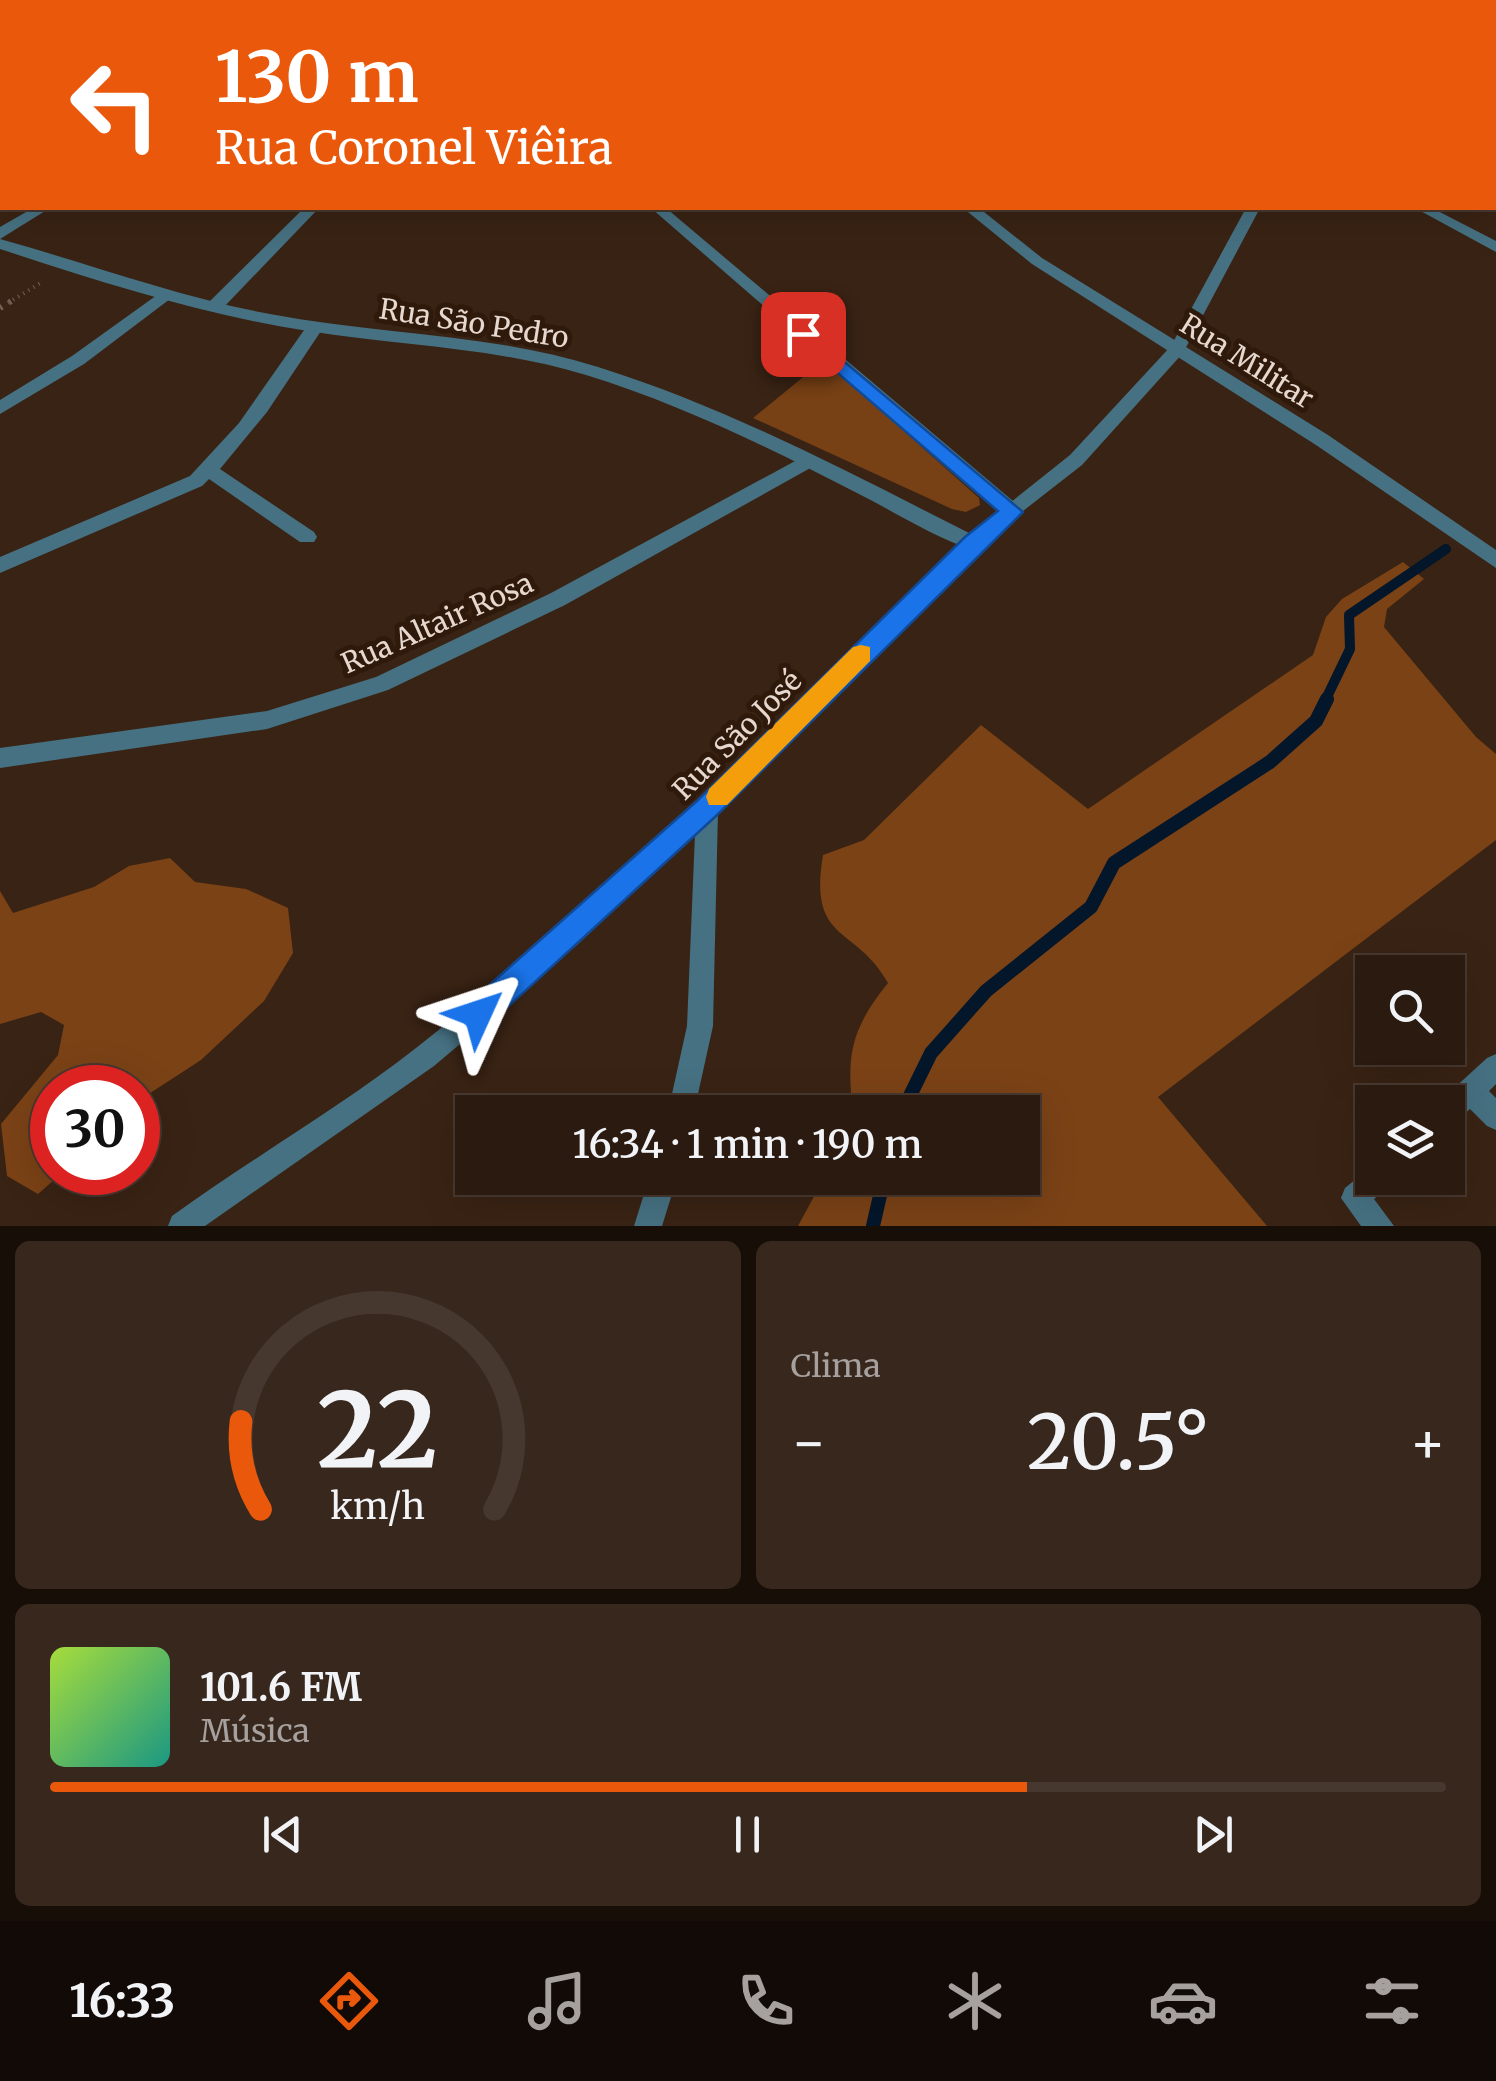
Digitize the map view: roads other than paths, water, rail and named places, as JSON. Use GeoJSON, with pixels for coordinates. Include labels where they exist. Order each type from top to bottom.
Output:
{"type":"FeatureCollection","features":[{"type":"Feature","properties":{"kind":"street"},"geometry":{"type":"LineString","coordinates":[[1,234],[39,210]]}},
{"type":"Feature","properties":{"kind":"street"},"geometry":{"type":"LineString","coordinates":[[214,306],[310,210]]}},
{"type":"Feature","properties":{"kind":"street"},"geometry":{"type":"LineString","coordinates":[[660,210],[1012,512]]}},
{"type":"Feature","properties":{"kind":"street","name":"Rua Militar"},"geometry":{"type":"LineString","coordinates":[[973,210],[1037,261],[1322,440],[1496,560]]}},
{"type":"Feature","properties":{"kind":"street","name":"Rua São José"},"geometry":{"type":"LineString","coordinates":[[182,1226],[435,1049],[707,808],[973,543],[1076,460],[1177,349],[1252,210]]}},
{"type":"Feature","properties":{"kind":"street"},"geometry":{"type":"LineString","coordinates":[[1426,210],[1496,247]]}},
{"type":"Feature","properties":{"kind":"street","name":"Rua São Pedro"},"geometry":{"type":"LineString","coordinates":[[1,234],[68,266],[164,295],[315,327],[475,345],[561,362],[684,401],[973,543]]}},
{"type":"Feature","properties":{"kind":"street"},"geometry":{"type":"LineString","coordinates":[[0,408],[78,360],[164,295]]}},
{"type":"Feature","properties":{"kind":"street"},"geometry":{"type":"LineString","coordinates":[[0,565],[174,492],[209,470],[262,406],[315,327]]}},
{"type":"Feature","properties":{"kind":"street","name":"Rua Altair Rosa"},"geometry":{"type":"LineString","coordinates":[[0,758],[266,720],[380,684],[558,599],[808,461]]}},
{"type":"Feature","properties":{"kind":"street"},"geometry":{"type":"LineString","coordinates":[[209,470],[307,537]]}},
{"type":"Feature","properties":{"kind":"street"},"geometry":{"type":"LineString","coordinates":[[685,1095],[700,1026],[707,808]]}},
{"type":"Feature","properties":{"kind":"street"},"geometry":{"type":"LineString","coordinates":[[1465,1095],[1496,1068]]}},
{"type":"Feature","properties":{"kind":"street"},"geometry":{"type":"LineString","coordinates":[[1470,1090],[1496,1118]]}},
{"type":"Feature","properties":{"kind":"street"},"geometry":{"type":"LineString","coordinates":[[648,1226],[658,1195]]}},
{"type":"Feature","properties":{"kind":"street"},"geometry":{"type":"LineString","coordinates":[[1358,1195],[1355,1198],[1380,1226]]}},
{"type":"Feature","properties":{"kind":"waterway"},"geometry":{"type":"LineString","coordinates":[[1325,701],[1350,649],[1349,615],[1446,549]]}},
{"type":"Feature","properties":{"kind":"waterway"},"geometry":{"type":"LineString","coordinates":[[910,1095],[931,1053],[986,991],[1091,907],[1114,863],[1270,762],[1316,721],[1327,699]]}},
{"type":"Feature","properties":{"kind":"waterway"},"geometry":{"type":"LineString","coordinates":[[873,1226],[880,1195]]}}]}
